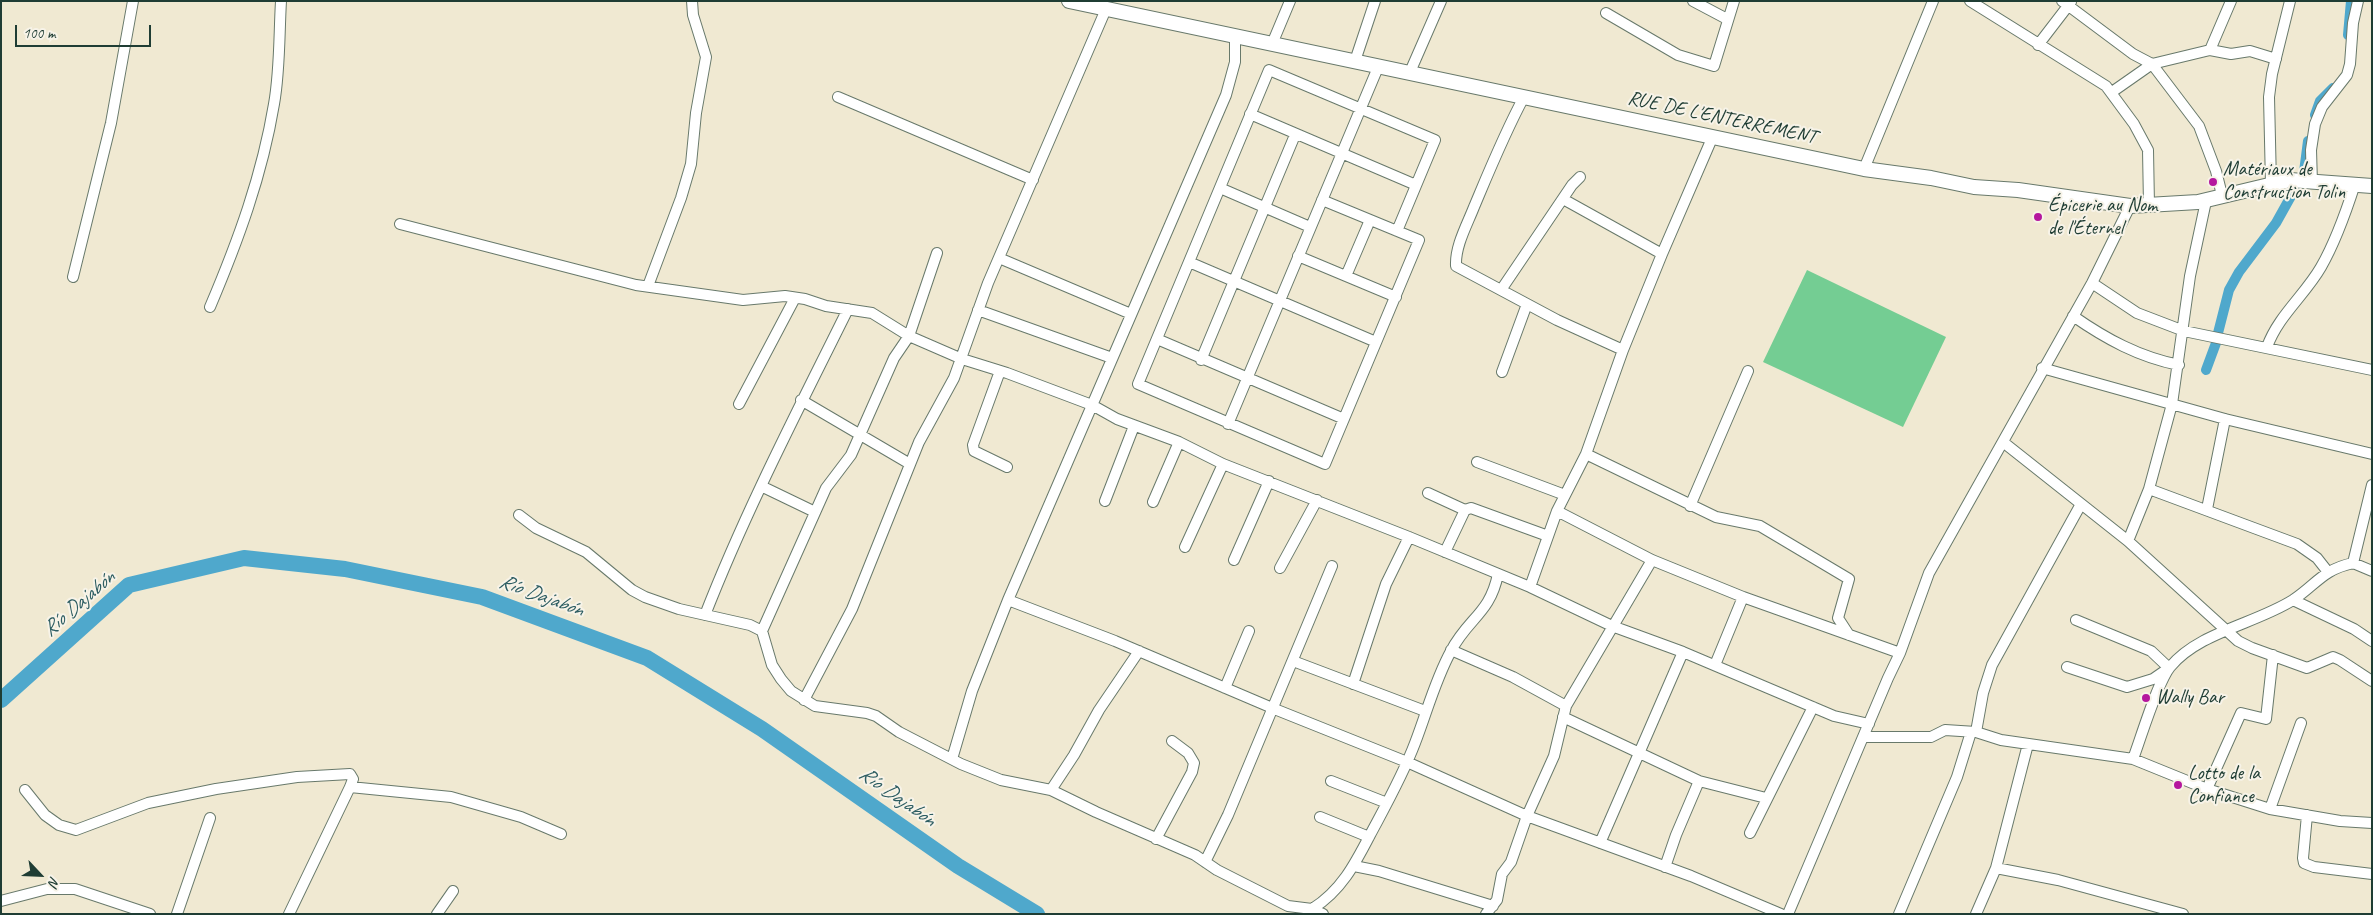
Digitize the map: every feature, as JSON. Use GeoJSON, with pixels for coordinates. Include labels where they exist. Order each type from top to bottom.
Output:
{"type":"FeatureCollection","features":[{"type":"Feature","properties":{"kind":"street"},"geometry":{"type":"LineString","coordinates":[[73,277],[111,123],[134,1]]}},
{"type":"Feature","properties":{"kind":"street"},"geometry":{"type":"LineString","coordinates":[[210,307],[238,241],[259,176],[275,102],[281,1]]}},
{"type":"Feature","properties":{"kind":"street"},"geometry":{"type":"LineString","coordinates":[[648,286],[681,198],[690,164],[696,113],[706,57],[693,15],[692,1]]}},
{"type":"Feature","properties":{"kind":"street","name":"RUE DE L'ENTERREMENT"},"geometry":{"type":"LineString","coordinates":[[1069,1],[1093,4],[1106,9],[1379,65],[1864,169],[1931,178],[1974,188],[2018,190],[2130,206],[2206,201],[2222,195],[2290,180],[2372,186]]}},
{"type":"Feature","properties":{"kind":"street"},"geometry":{"type":"LineString","coordinates":[[1272,44],[1290,1]]}},
{"type":"Feature","properties":{"kind":"street"},"geometry":{"type":"LineString","coordinates":[[1355,61],[1375,1]]}},
{"type":"Feature","properties":{"kind":"street"},"geometry":{"type":"LineString","coordinates":[[1410,72],[1441,1]]}},
{"type":"Feature","properties":{"kind":"street"},"geometry":{"type":"LineString","coordinates":[[1694,1],[1727,19]]}},
{"type":"Feature","properties":{"kind":"street"},"geometry":{"type":"LineString","coordinates":[[1606,13],[1678,55],[1714,66],[1734,1]]}},
{"type":"Feature","properties":{"kind":"street"},"geometry":{"type":"LineString","coordinates":[[1864,169],[1933,1]]}},
{"type":"Feature","properties":{"kind":"street"},"geometry":{"type":"LineString","coordinates":[[1970,1],[2066,63],[2087,72],[2112,92],[2148,150],[2149,205]]}},
{"type":"Feature","properties":{"kind":"street"},"geometry":{"type":"LineString","coordinates":[[2210,50],[2231,1]]}},
{"type":"Feature","properties":{"kind":"street"},"geometry":{"type":"LineString","coordinates":[[2271,184],[2269,97],[2290,1]]}},
{"type":"Feature","properties":{"kind":"street"},"geometry":{"type":"LineString","coordinates":[[2312,183],[2311,150],[2315,124],[2322,107],[2347,76],[2350,64],[2353,23],[2358,1]]}},
{"type":"Feature","properties":{"kind":"street"},"geometry":{"type":"LineString","coordinates":[[2038,45],[2067,3],[2134,54],[2152,64],[2199,126],[2216,171],[2222,195]]}},
{"type":"Feature","properties":{"kind":"street"},"geometry":{"type":"LineString","coordinates":[[804,700],[852,610],[919,442],[954,378],[999,258],[1106,9]]}},
{"type":"Feature","properties":{"kind":"street"},"geometry":{"type":"LineString","coordinates":[[952,759],[972,691],[1008,600],[1226,95],[1235,62],[1235,36]]}},
{"type":"Feature","properties":{"kind":"street"},"geometry":{"type":"LineString","coordinates":[[2112,92],[2152,64],[2210,50],[2230,54],[2250,51],[2276,59]]}},
{"type":"Feature","properties":{"kind":"street"},"geometry":{"type":"LineString","coordinates":[[1228,424],[1379,65]]}},
{"type":"Feature","properties":{"kind":"street"},"geometry":{"type":"LineString","coordinates":[[1322,200],[1370,220],[1419,240],[1326,464],[1228,424],[1138,384],[1269,70],[1435,140],[1397,231]]}},
{"type":"Feature","properties":{"kind":"street"},"geometry":{"type":"LineString","coordinates":[[1524,96],[1504,133],[1455,255],[1456,266],[1527,304],[1623,350]]}},
{"type":"Feature","properties":{"kind":"street"},"geometry":{"type":"LineString","coordinates":[[838,97],[1033,180]]}},
{"type":"Feature","properties":{"kind":"street"},"geometry":{"type":"LineString","coordinates":[[1250,114],[1416,185]]}},
{"type":"Feature","properties":{"kind":"street"},"geometry":{"type":"LineString","coordinates":[[1201,360],[1295,134]]}},
{"type":"Feature","properties":{"kind":"street"},"geometry":{"type":"LineString","coordinates":[[1530,587],[1557,511],[1586,454],[1623,350],[1713,136]]}},
{"type":"Feature","properties":{"kind":"street"},"geometry":{"type":"LineString","coordinates":[[1501,290],[1580,177]]}},
{"type":"Feature","properties":{"kind":"street"},"geometry":{"type":"LineString","coordinates":[[2267,347],[2272,333],[2321,268],[2340,227],[2355,184]]}},
{"type":"Feature","properties":{"kind":"street"},"geometry":{"type":"LineString","coordinates":[[1220,188],[1310,228]]}},
{"type":"Feature","properties":{"kind":"street"},"geometry":{"type":"LineString","coordinates":[[1563,199],[1662,254]]}},
{"type":"Feature","properties":{"kind":"street"},"geometry":{"type":"LineString","coordinates":[[2128,541],[2149,489],[2172,404],[2184,331],[2190,276],[2206,201]]}},
{"type":"Feature","properties":{"kind":"street"},"geometry":{"type":"LineString","coordinates":[[1008,600],[1139,651],[1407,762],[1527,816],[1787,914],[1900,653],[1929,574],[2042,368],[2092,283],[2130,206]]}},
{"type":"Feature","properties":{"kind":"street"},"geometry":{"type":"LineString","coordinates":[[1346,276],[1370,220]]}},
{"type":"Feature","properties":{"kind":"street"},"geometry":{"type":"LineString","coordinates":[[400,224],[636,285],[742,300],[772,296],[795,298],[826,306],[872,313],[908,336],[962,359],[1000,370],[1092,405],[1117,419],[1179,442],[1222,464],[1317,500],[1530,587],[1612,626],[1683,652],[1834,716],[1869,724]]}},
{"type":"Feature","properties":{"kind":"street"},"geometry":{"type":"LineString","coordinates":[[937,253],[908,336],[894,358],[851,455],[826,488],[762,631],[772,665],[791,691],[815,706],[867,713],[876,716],[899,732],[952,759],[1001,780],[1052,790],[1194,855],[1288,906],[1312,909],[1323,914]]}},
{"type":"Feature","properties":{"kind":"street"},"geometry":{"type":"LineString","coordinates":[[1298,256],[1396,296]]}},
{"type":"Feature","properties":{"kind":"street"},"geometry":{"type":"LineString","coordinates":[[999,258],[1131,314]]}},
{"type":"Feature","properties":{"kind":"street"},"geometry":{"type":"LineString","coordinates":[[1189,262],[1376,342]]}},
{"type":"Feature","properties":{"kind":"street"},"geometry":{"type":"LineString","coordinates":[[2092,283],[2137,313],[2184,331],[2372,370]]}},
{"type":"Feature","properties":{"kind":"street"},"geometry":{"type":"LineString","coordinates":[[739,404],[795,298]]}},
{"type":"Feature","properties":{"kind":"street"},"geometry":{"type":"LineString","coordinates":[[1502,372],[1527,304]]}},
{"type":"Feature","properties":{"kind":"street"},"geometry":{"type":"LineString","coordinates":[[705,615],[724,567],[761,486],[848,309]]}},
{"type":"Feature","properties":{"kind":"street"},"geometry":{"type":"LineString","coordinates":[[978,310],[1112,358]]}},
{"type":"Feature","properties":{"kind":"street"},"geometry":{"type":"LineString","coordinates":[[2072,316],[2100,335],[2122,346],[2154,360],[2179,365]]}},
{"type":"Feature","properties":{"kind":"street"},"geometry":{"type":"LineString","coordinates":[[1157,339],[1201,360],[1344,419]]}},
{"type":"Feature","properties":{"kind":"street"},"geometry":{"type":"LineString","coordinates":[[2042,368],[2225,419],[2372,454]]}},
{"type":"Feature","properties":{"kind":"street"},"geometry":{"type":"LineString","coordinates":[[1000,370],[973,445],[974,451],[1006,467]]}},
{"type":"Feature","properties":{"kind":"street"},"geometry":{"type":"LineString","coordinates":[[1690,506],[1748,371]]}},
{"type":"Feature","properties":{"kind":"street"},"geometry":{"type":"LineString","coordinates":[[802,400],[910,464]]}},
{"type":"Feature","properties":{"kind":"street"},"geometry":{"type":"LineString","coordinates":[[2207,509],[2225,419]]}},
{"type":"Feature","properties":{"kind":"street"},"geometry":{"type":"LineString","coordinates":[[1105,501],[1134,426]]}},
{"type":"Feature","properties":{"kind":"street"},"geometry":{"type":"LineString","coordinates":[[1152,502],[1179,442]]}},
{"type":"Feature","properties":{"kind":"street"},"geometry":{"type":"LineString","coordinates":[[2003,442],[2128,541],[2238,641],[2307,668],[2333,657],[2372,681]]}},
{"type":"Feature","properties":{"kind":"street"},"geometry":{"type":"LineString","coordinates":[[1586,454],[1716,517],[1760,526],[1849,579],[1838,618],[1849,635]]}},
{"type":"Feature","properties":{"kind":"street"},"geometry":{"type":"LineString","coordinates":[[1478,462],[1565,495]]}},
{"type":"Feature","properties":{"kind":"street"},"geometry":{"type":"LineString","coordinates":[[1185,547],[1222,464]]}},
{"type":"Feature","properties":{"kind":"street"},"geometry":{"type":"LineString","coordinates":[[1234,560],[1269,481]]}},
{"type":"Feature","properties":{"kind":"street"},"geometry":{"type":"LineString","coordinates":[[2353,563],[2372,485]]}},
{"type":"Feature","properties":{"kind":"street"},"geometry":{"type":"LineString","coordinates":[[761,486],[815,512]]}},
{"type":"Feature","properties":{"kind":"street"},"geometry":{"type":"LineString","coordinates":[[2149,489],[2297,544],[2317,558],[2328,572]]}},
{"type":"Feature","properties":{"kind":"street"},"geometry":{"type":"LineString","coordinates":[[1428,493],[1465,510],[1471,508],[1548,536]]}},
{"type":"Feature","properties":{"kind":"street"},"geometry":{"type":"LineString","coordinates":[[1280,568],[1317,500]]}},
{"type":"Feature","properties":{"kind":"street"},"geometry":{"type":"LineString","coordinates":[[1899,914],[1974,732],[1992,665],[2081,504]]}},
{"type":"Feature","properties":{"kind":"street"},"geometry":{"type":"LineString","coordinates":[[1445,552],[1465,510]]}},
{"type":"Feature","properties":{"kind":"street"},"geometry":{"type":"LineString","coordinates":[[1557,511],[1652,560],[1743,597],[1900,653]]}},
{"type":"Feature","properties":{"kind":"street"},"geometry":{"type":"LineString","coordinates":[[518,515],[536,528],[586,552],[632,590],[645,598],[679,609],[750,625],[762,631]]}},
{"type":"Feature","properties":{"kind":"street"},"geometry":{"type":"LineString","coordinates":[[1353,684],[1386,584],[1409,537]]}},
{"type":"Feature","properties":{"kind":"street"},"geometry":{"type":"LineString","coordinates":[[1354,866],[1379,871],[1490,910],[1496,900],[1502,874],[1511,862],[1527,816],[1554,756],[1566,706],[1652,560]]}},
{"type":"Feature","properties":{"kind":"street"},"geometry":{"type":"LineString","coordinates":[[2067,667],[2127,687],[2153,679],[2191,650],[2226,630],[2260,617],[2293,600],[2336,567],[2353,563],[2372,571]]}},
{"type":"Feature","properties":{"kind":"street"},"geometry":{"type":"LineString","coordinates":[[1205,862],[1228,815],[1274,708],[1332,566]]}},
{"type":"Feature","properties":{"kind":"street"},"geometry":{"type":"LineString","coordinates":[[1312,909],[1333,894],[1354,866],[1407,762],[1425,712],[1451,650],[1470,624],[1484,610],[1494,591],[1498,574]]}},
{"type":"Feature","properties":{"kind":"street"},"geometry":{"type":"LineString","coordinates":[[1715,665],[1743,597]]}},
{"type":"Feature","properties":{"kind":"street"},"geometry":{"type":"LineString","coordinates":[[2293,600],[2354,629],[2372,641]]}},
{"type":"Feature","properties":{"kind":"street"},"geometry":{"type":"LineString","coordinates":[[2076,620],[2152,651],[2169,668]]}},
{"type":"Feature","properties":{"kind":"street"},"geometry":{"type":"LineString","coordinates":[[1225,688],[1249,631]]}},
{"type":"Feature","properties":{"kind":"street"},"geometry":{"type":"LineString","coordinates":[[1451,650],[1513,677],[1566,706]]}},
{"type":"Feature","properties":{"kind":"street"},"geometry":{"type":"LineString","coordinates":[[1052,790],[1099,710],[1139,651]]}},
{"type":"Feature","properties":{"kind":"street"},"geometry":{"type":"LineString","coordinates":[[1600,843],[1683,652]]}},
{"type":"Feature","properties":{"kind":"street"},"geometry":{"type":"LineString","coordinates":[[2207,789],[2241,713],[2266,719],[2274,655]]}},
{"type":"Feature","properties":{"kind":"street"},"geometry":{"type":"LineString","coordinates":[[1293,661],[1425,712]]}},
{"type":"Feature","properties":{"kind":"street"},"geometry":{"type":"LineString","coordinates":[[2133,759],[2169,668]]}},
{"type":"Feature","properties":{"kind":"street"},"geometry":{"type":"LineString","coordinates":[[1750,833],[1813,707]]}},
{"type":"Feature","properties":{"kind":"street"},"geometry":{"type":"LineString","coordinates":[[1563,717],[1699,781],[1766,798]]}},
{"type":"Feature","properties":{"kind":"street"},"geometry":{"type":"LineString","coordinates":[[2270,809],[2301,723]]}},
{"type":"Feature","properties":{"kind":"street"},"geometry":{"type":"LineString","coordinates":[[1863,737],[1931,737],[1945,730],[1974,732],[2001,740],[2133,759],[2207,789],[2270,809],[2340,822],[2372,823]]}},
{"type":"Feature","properties":{"kind":"street"},"geometry":{"type":"LineString","coordinates":[[1156,839],[1192,772],[1194,763],[1188,753],[1172,742]]}},
{"type":"Feature","properties":{"kind":"street"},"geometry":{"type":"LineString","coordinates":[[1976,914],[1996,868],[2028,744]]}},
{"type":"Feature","properties":{"kind":"street"},"geometry":{"type":"LineString","coordinates":[[26,790],[45,815],[59,825],[76,830],[148,803],[216,789],[297,777],[350,774],[353,779],[350,787],[289,914]]}},
{"type":"Feature","properties":{"kind":"street"},"geometry":{"type":"LineString","coordinates":[[1331,781],[1386,803]]}},
{"type":"Feature","properties":{"kind":"street"},"geometry":{"type":"LineString","coordinates":[[1665,867],[1699,781]]}},
{"type":"Feature","properties":{"kind":"street"},"geometry":{"type":"LineString","coordinates":[[350,787],[452,797],[521,817],[561,834]]}},
{"type":"Feature","properties":{"kind":"street"},"geometry":{"type":"LineString","coordinates":[[2307,815],[2304,863],[2314,867],[2372,874]]}},
{"type":"Feature","properties":{"kind":"street"},"geometry":{"type":"LineString","coordinates":[[1320,817],[1369,838]]}},
{"type":"Feature","properties":{"kind":"street"},"geometry":{"type":"LineString","coordinates":[[177,914],[210,818]]}},
{"type":"Feature","properties":{"kind":"street"},"geometry":{"type":"LineString","coordinates":[[1996,868],[2058,880],[2167,911],[2184,914]]}},
{"type":"Feature","properties":{"kind":"street"},"geometry":{"type":"LineString","coordinates":[[1,902],[47,889],[75,889],[150,914]]}},
{"type":"Feature","properties":{"kind":"street"},"geometry":{"type":"LineString","coordinates":[[437,914],[453,891]]}},
{"type":"Feature","properties":{"kind":"green space"},"geometry":{"type":"Polygon","coordinates":[[[1807,270],[1946,337],[1903,427],[1763,362],[1807,270]]]}},
{"type":"Feature","properties":{"kind":"waterway"},"geometry":{"type":"LineString","coordinates":[[2348,35],[2351,1]]}},
{"type":"Feature","properties":{"kind":"waterway"},"geometry":{"type":"LineString","coordinates":[[2315,115],[2320,101],[2333,88]]}},
{"type":"Feature","properties":{"kind":"waterway"},"geometry":{"type":"LineString","coordinates":[[2304,172],[2308,141]]}},
{"type":"Feature","properties":{"kind":"waterway"},"geometry":{"type":"LineString","coordinates":[[2218,333],[2229,290],[2239,272],[2276,223],[2295,189]]}},
{"type":"Feature","properties":{"kind":"waterway"},"geometry":{"type":"LineString","coordinates":[[2206,370],[2216,343]]}},
{"type":"Feature","properties":{"kind":"waterway","name":"Río Dajabón"},"geometry":{"type":"LineString","coordinates":[[1,700],[129,585],[244,558],[345,569],[482,597],[647,658],[762,729],[958,866],[1037,914]]}},
{"type":"Feature","properties":{"kind":"place","name":"Matériaux de Construction Tolin"},"geometry":{"type":"Point","coordinates":[2213,182]}},
{"type":"Feature","properties":{"kind":"place","name":"Épicerie au Nom de l'Éternel"},"geometry":{"type":"Point","coordinates":[2038,217]}},
{"type":"Feature","properties":{"kind":"place","name":"Wally Bar"},"geometry":{"type":"Point","coordinates":[2146,698]}},
{"type":"Feature","properties":{"kind":"place","name":"Lotto de la Confiance"},"geometry":{"type":"Point","coordinates":[2178,785]}}]}
